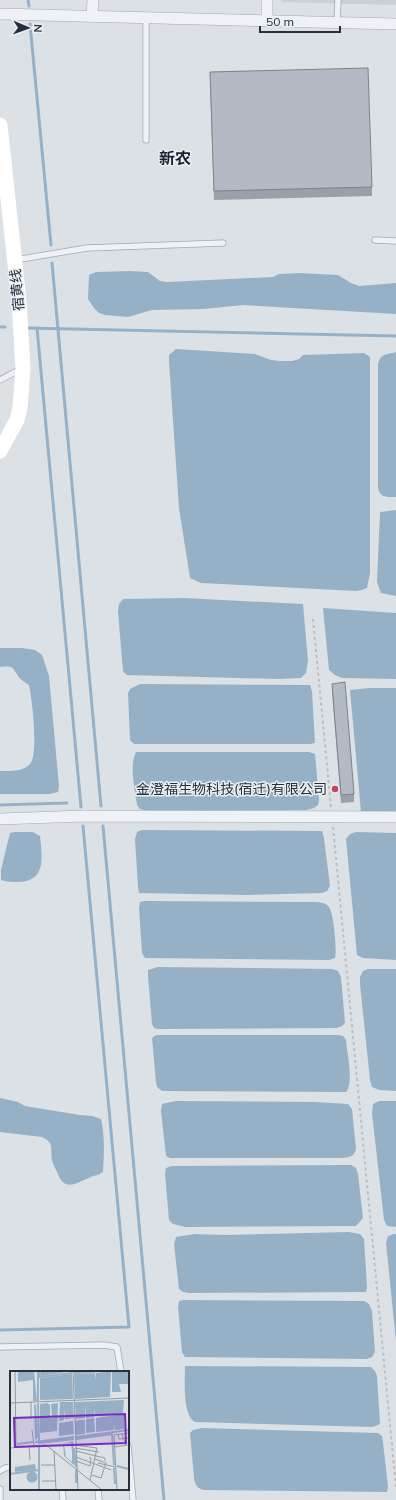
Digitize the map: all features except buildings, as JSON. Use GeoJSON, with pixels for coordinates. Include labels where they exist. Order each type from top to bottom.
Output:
{"type":"FeatureCollection","features":[{"type":"Feature","properties":{"kind":"main road","name":"宿黄线"},"geometry":{"type":"LineString","coordinates":[[0,125],[3,189],[14,260],[23,368],[19,414],[0,451]]}},
{"type":"Feature","properties":{"kind":"street"},"geometry":{"type":"LineString","coordinates":[[92,16],[93,0]]}},
{"type":"Feature","properties":{"kind":"street"},"geometry":{"type":"LineString","coordinates":[[266,21],[267,0]]}},
{"type":"Feature","properties":{"kind":"street"},"geometry":{"type":"LineString","coordinates":[[0,14],[396,24]]}},
{"type":"Feature","properties":{"kind":"street"},"geometry":{"type":"LineString","coordinates":[[0,822],[84,816],[396,818]]}},
{"type":"Feature","properties":{"kind":"lane"},"geometry":{"type":"LineString","coordinates":[[337,22],[338,0]]}},
{"type":"Feature","properties":{"kind":"lane"},"geometry":{"type":"LineString","coordinates":[[146,18],[146,140]]}},
{"type":"Feature","properties":{"kind":"lane"},"geometry":{"type":"LineString","coordinates":[[375,240],[396,240]]}},
{"type":"Feature","properties":{"kind":"lane"},"geometry":{"type":"LineString","coordinates":[[14,260],[87,248],[223,243]]}},
{"type":"Feature","properties":{"kind":"lane"},"geometry":{"type":"LineString","coordinates":[[0,380],[23,368]]}},
{"type":"Feature","properties":{"kind":"lane"},"geometry":{"type":"LineString","coordinates":[[0,1347],[104,1345],[117,1347],[120,1356],[121,1371]]}},
{"type":"Feature","properties":{"kind":"lane"},"geometry":{"type":"LineString","coordinates":[[129,1464],[133,1500]]}},
{"type":"Feature","properties":{"kind":"lane"},"geometry":{"type":"LineString","coordinates":[[0,1471],[10,1467]]}},
{"type":"Feature","properties":{"kind":"lane"},"geometry":{"type":"LineString","coordinates":[[0,1489],[1,1500]]}},
{"type":"Feature","properties":{"kind":"lane"},"geometry":{"type":"LineString","coordinates":[[62,1490],[63,1500]]}},
{"type":"Feature","properties":{"kind":"lane"},"geometry":{"type":"LineString","coordinates":[[98,1490],[99,1500]]}},
{"type":"Feature","properties":{"kind":"path"},"geometry":{"type":"LineString","coordinates":[[313,619],[396,1488]]}},
{"type":"Feature","properties":{"kind":"shaded area"},"geometry":{"type":"Polygon","coordinates":[[[282,0],[396,0],[396,5],[281,2],[282,0]]]}},
{"type":"Feature","properties":{"kind":"water"},"geometry":{"type":"Polygon","coordinates":[[[96,272],[148,272],[160,281],[167,282],[273,277],[279,274],[299,273],[338,275],[359,286],[396,283],[396,314],[243,305],[204,309],[152,310],[128,317],[99,313],[88,299],[89,275],[96,272]]]}},
{"type":"Feature","properties":{"kind":"water"},"geometry":{"type":"Polygon","coordinates":[[[176,349],[255,354],[271,360],[280,361],[292,361],[299,359],[303,355],[364,353],[370,357],[370,573],[367,588],[356,591],[201,583],[190,578],[179,508],[169,362],[169,355],[176,349]]]}},
{"type":"Feature","properties":{"kind":"water"},"geometry":{"type":"Polygon","coordinates":[[[396,352],[396,497],[390,497],[380,494],[378,488],[378,364],[382,356],[396,352]]]}},
{"type":"Feature","properties":{"kind":"water"},"geometry":{"type":"Polygon","coordinates":[[[396,510],[396,596],[381,593],[377,582],[380,512],[396,510]]]}},
{"type":"Feature","properties":{"kind":"water"},"geometry":{"type":"Polygon","coordinates":[[[184,598],[303,604],[308,661],[306,673],[301,678],[279,679],[127,675],[123,671],[118,612],[119,604],[123,599],[184,598]]]}},
{"type":"Feature","properties":{"kind":"water"},"geometry":{"type":"Polygon","coordinates":[[[323,608],[396,613],[396,679],[342,678],[329,670],[323,608]]]}},
{"type":"Feature","properties":{"kind":"water"},"geometry":{"type":"Polygon","coordinates":[[[0,648],[22,648],[35,650],[42,655],[49,676],[59,786],[58,792],[50,794],[0,794],[0,771],[20,770],[27,767],[33,758],[34,738],[32,702],[29,685],[19,677],[12,667],[0,667],[0,648]]]}},
{"type":"Feature","properties":{"kind":"water"},"geometry":{"type":"Polygon","coordinates":[[[140,684],[310,685],[312,691],[315,743],[134,744],[130,740],[128,693],[130,689],[140,684]]]}},
{"type":"Feature","properties":{"kind":"water"},"geometry":{"type":"Polygon","coordinates":[[[396,688],[396,812],[361,812],[350,690],[396,688]]]}},
{"type":"Feature","properties":{"kind":"water"},"geometry":{"type":"Polygon","coordinates":[[[136,752],[309,752],[315,754],[319,800],[318,805],[314,808],[306,810],[147,811],[140,809],[137,805],[133,778],[133,764],[136,752]]]}},
{"type":"Feature","properties":{"kind":"water"},"geometry":{"type":"Polygon","coordinates":[[[142,830],[322,831],[330,886],[327,891],[322,893],[248,895],[139,893],[135,839],[137,832],[142,830]]]}},
{"type":"Feature","properties":{"kind":"water"},"geometry":{"type":"Polygon","coordinates":[[[33,832],[40,836],[42,851],[41,866],[34,877],[28,881],[8,882],[1,880],[1,870],[10,833],[33,832]]]}},
{"type":"Feature","properties":{"kind":"water"},"geometry":{"type":"Polygon","coordinates":[[[356,832],[396,833],[396,960],[363,958],[357,955],[346,839],[350,834],[356,832]]]}},
{"type":"Feature","properties":{"kind":"water"},"geometry":{"type":"Polygon","coordinates":[[[140,902],[317,902],[325,904],[329,907],[333,919],[336,954],[335,958],[329,960],[145,958],[142,953],[139,908],[140,902]]]}},
{"type":"Feature","properties":{"kind":"water"},"geometry":{"type":"Polygon","coordinates":[[[158,967],[333,969],[338,971],[341,977],[345,1023],[337,1028],[154,1028],[152,1024],[148,970],[158,967]]]}},
{"type":"Feature","properties":{"kind":"water"},"geometry":{"type":"Polygon","coordinates":[[[368,969],[396,969],[396,1091],[379,1090],[372,1087],[370,1080],[360,984],[360,977],[363,971],[368,969]]]}},
{"type":"Feature","properties":{"kind":"water"},"geometry":{"type":"Polygon","coordinates":[[[156,1035],[343,1036],[346,1040],[350,1082],[346,1092],[162,1091],[157,1087],[156,1082],[152,1038],[156,1035]]]}},
{"type":"Feature","properties":{"kind":"water"},"geometry":{"type":"Polygon","coordinates":[[[0,1098],[18,1102],[25,1106],[92,1116],[101,1119],[104,1139],[103,1172],[70,1185],[63,1182],[53,1164],[51,1147],[46,1139],[42,1137],[0,1132],[0,1098]]]}},
{"type":"Feature","properties":{"kind":"water"},"geometry":{"type":"Polygon","coordinates":[[[176,1101],[315,1102],[348,1104],[352,1109],[356,1149],[352,1156],[343,1158],[170,1158],[166,1156],[161,1111],[162,1104],[176,1101]]]}},
{"type":"Feature","properties":{"kind":"water"},"geometry":{"type":"Polygon","coordinates":[[[379,1101],[396,1101],[396,1227],[387,1226],[384,1220],[372,1113],[373,1104],[379,1101]]]}},
{"type":"Feature","properties":{"kind":"water"},"geometry":{"type":"Polygon","coordinates":[[[351,1165],[356,1168],[358,1174],[363,1218],[356,1226],[186,1227],[173,1224],[169,1220],[165,1174],[166,1168],[172,1166],[351,1165]]]}},
{"type":"Feature","properties":{"kind":"water"},"geometry":{"type":"Polygon","coordinates":[[[349,1232],[360,1234],[364,1239],[366,1292],[189,1293],[183,1292],[179,1289],[174,1244],[176,1237],[195,1234],[224,1235],[349,1232]]]}},
{"type":"Feature","properties":{"kind":"water"},"geometry":{"type":"Polygon","coordinates":[[[396,1234],[396,1341],[386,1243],[388,1236],[396,1234]]]}},
{"type":"Feature","properties":{"kind":"water"},"geometry":{"type":"Polygon","coordinates":[[[179,1301],[364,1301],[369,1304],[372,1311],[375,1352],[372,1357],[367,1359],[185,1357],[182,1352],[178,1307],[179,1301]]]}},
{"type":"Feature","properties":{"kind":"water"},"geometry":{"type":"Polygon","coordinates":[[[185,1366],[371,1367],[377,1376],[380,1424],[373,1427],[195,1422],[191,1418],[186,1405],[185,1366]]]}},
{"type":"Feature","properties":{"kind":"water"},"geometry":{"type":"Polygon","coordinates":[[[202,1428],[378,1433],[382,1436],[383,1442],[388,1487],[387,1492],[204,1490],[197,1486],[194,1480],[190,1433],[193,1430],[202,1428]]]}},
{"type":"Feature","properties":{"kind":"waterway"},"geometry":{"type":"LineString","coordinates":[[28,0],[29,6]]}},
{"type":"Feature","properties":{"kind":"waterway"},"geometry":{"type":"LineString","coordinates":[[30,24],[51,245]]}},
{"type":"Feature","properties":{"kind":"waterway"},"geometry":{"type":"LineString","coordinates":[[52,263],[101,806]]}},
{"type":"Feature","properties":{"kind":"waterway"},"geometry":{"type":"LineString","coordinates":[[0,327],[5,327]]}},
{"type":"Feature","properties":{"kind":"waterway"},"geometry":{"type":"LineString","coordinates":[[26,328],[396,336]]}},
{"type":"Feature","properties":{"kind":"waterway"},"geometry":{"type":"LineString","coordinates":[[37,328],[81,807]]}},
{"type":"Feature","properties":{"kind":"waterway"},"geometry":{"type":"LineString","coordinates":[[0,805],[67,803]]}},
{"type":"Feature","properties":{"kind":"waterway"},"geometry":{"type":"LineString","coordinates":[[0,1330],[129,1327],[83,826]]}},
{"type":"Feature","properties":{"kind":"waterway"},"geometry":{"type":"LineString","coordinates":[[103,826],[164,1500]]}},
{"type":"Feature","properties":{"kind":"place","name":"金澄福生物科技(宿迁)有限公司"},"geometry":{"type":"Point","coordinates":[335,789]}},
{"type":"Feature","properties":{"kind":"district","name":"新农"},"geometry":{"type":"Point","coordinates":[175,158]}}]}
